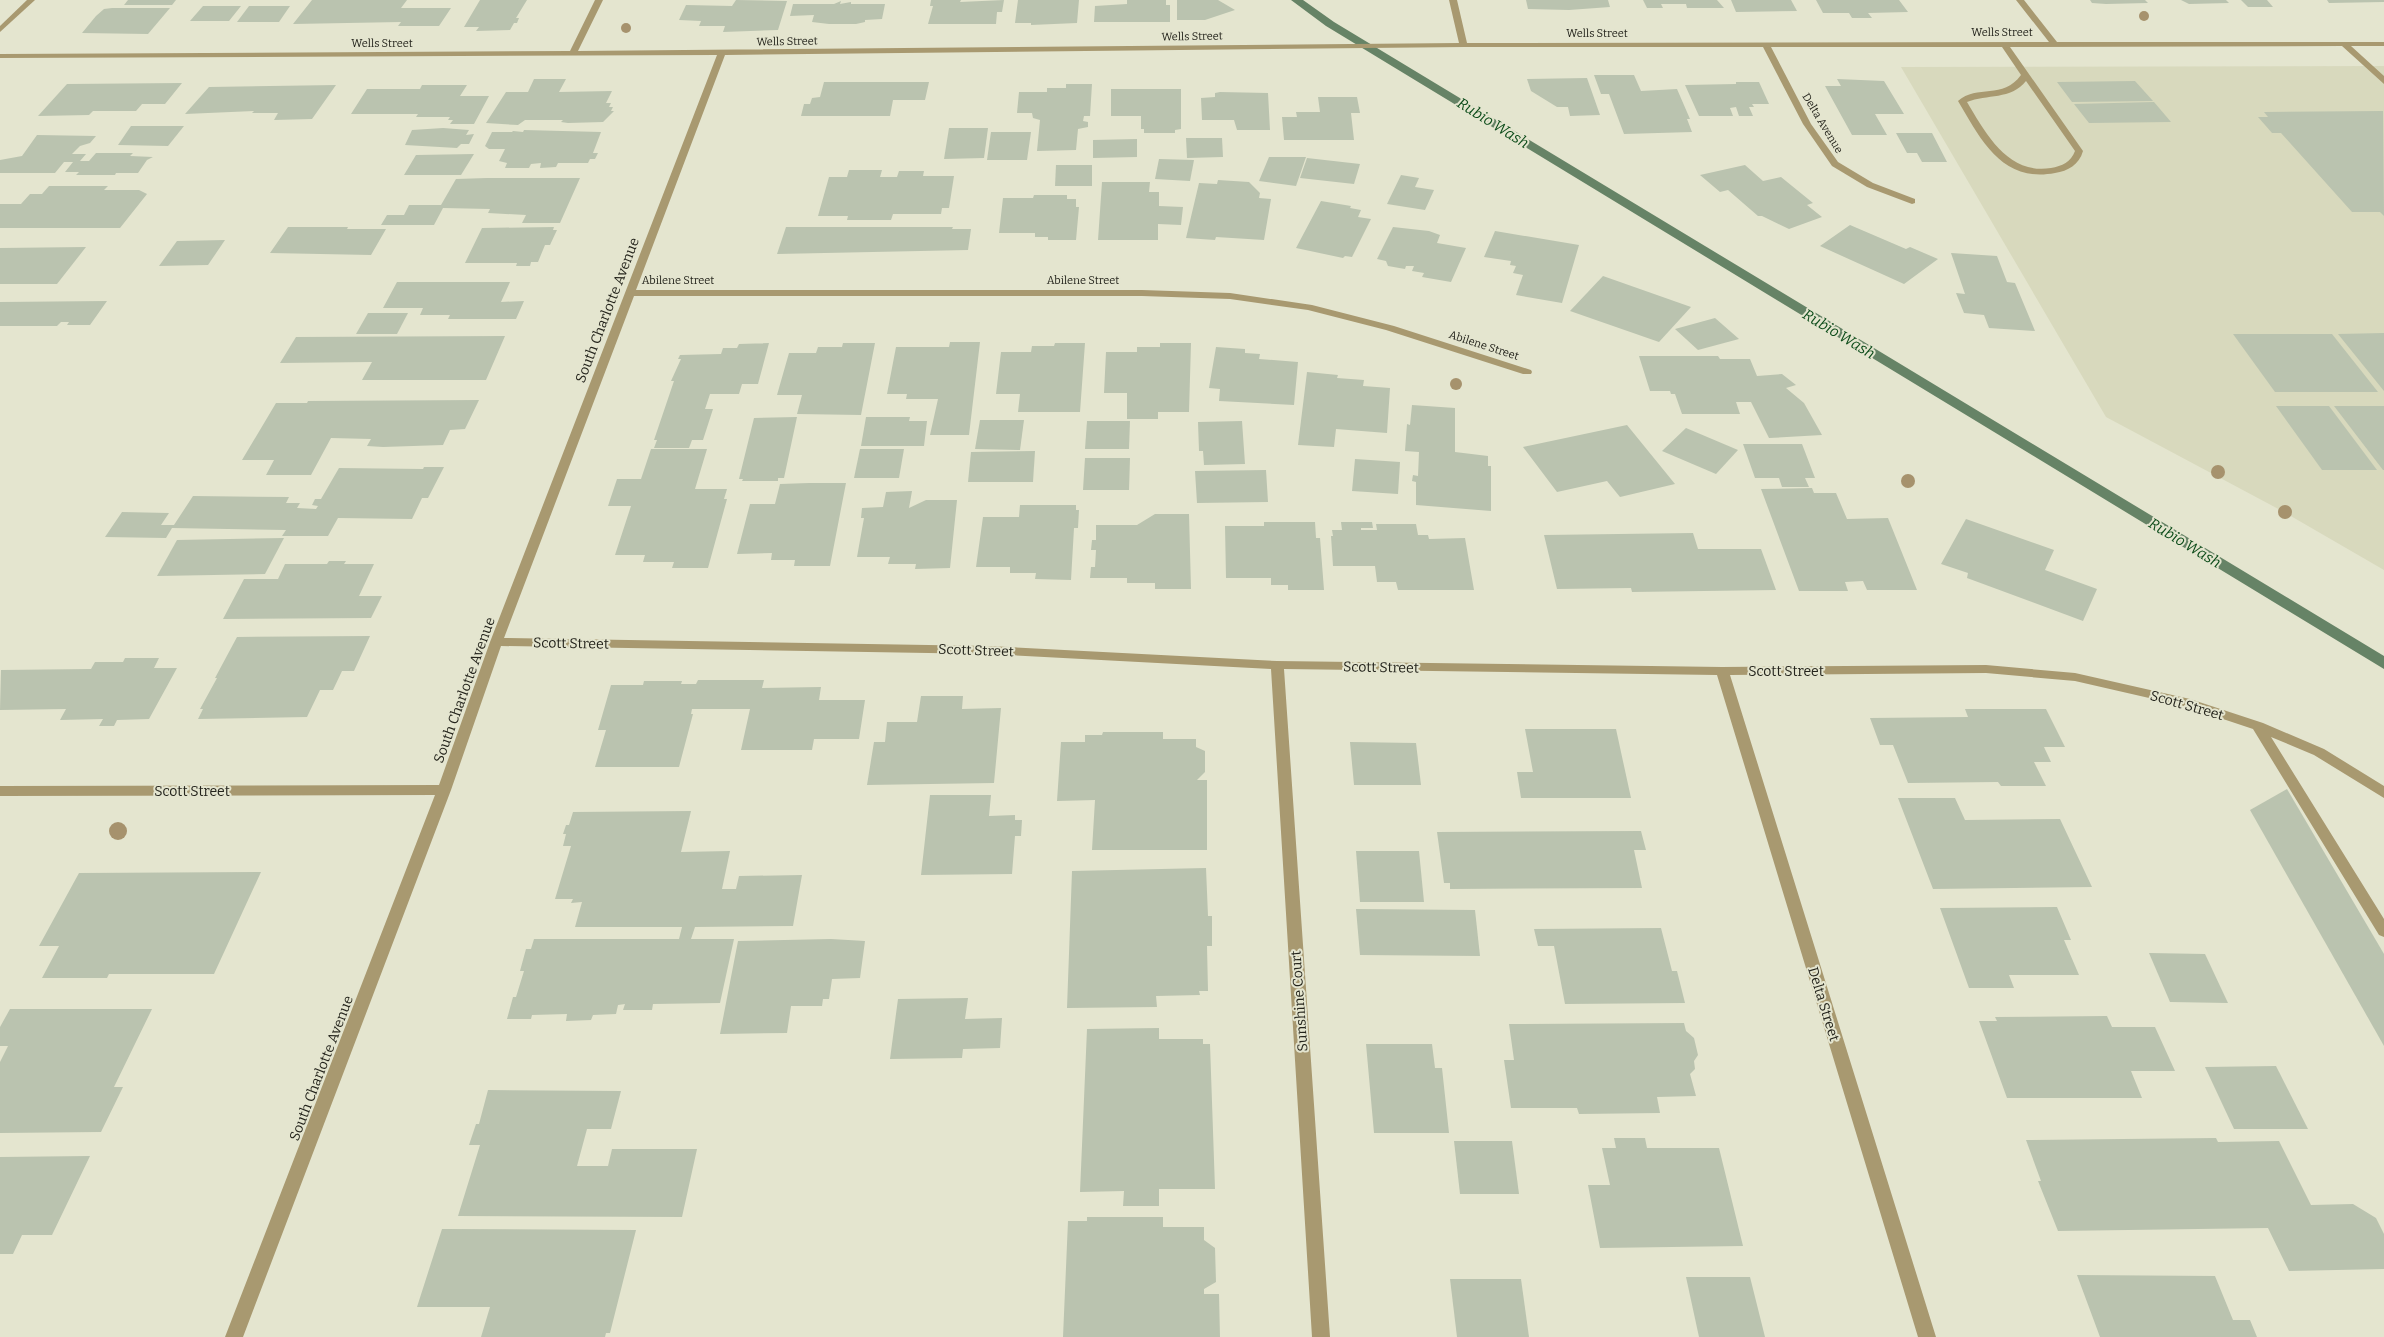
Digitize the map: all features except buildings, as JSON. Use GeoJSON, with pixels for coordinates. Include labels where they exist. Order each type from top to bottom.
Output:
{"type":"FeatureCollection","features":[{"type":"Feature","properties":{"kind":"street"},"geometry":{"type":"LineString","coordinates":[[0,30],[31,0]]}},
{"type":"Feature","properties":{"kind":"street"},"geometry":{"type":"LineString","coordinates":[[573,53],[600,0]]}},
{"type":"Feature","properties":{"kind":"street"},"geometry":{"type":"LineString","coordinates":[[1453,0],[1464,45]]}},
{"type":"Feature","properties":{"kind":"street"},"geometry":{"type":"LineString","coordinates":[[2020,0],[2054,43]]}},
{"type":"Feature","properties":{"kind":"street"},"geometry":{"type":"LineString","coordinates":[[2003,43],[2026,75],[2079,151],[2077,158],[2070,166],[2048,173],[2018,170],[2004,161],[1962,101],[1973,96],[2007,93],[2018,87],[2026,75]]}},
{"type":"Feature","properties":{"kind":"street","name":"Delta Avenue"},"geometry":{"type":"LineString","coordinates":[[1765,44],[1807,124],[1835,164],[1870,185],[1912,201]]}},
{"type":"Feature","properties":{"kind":"street"},"geometry":{"type":"LineString","coordinates":[[2345,44],[2384,81]]}},
{"type":"Feature","properties":{"kind":"street","name":"Wells Street"},"geometry":{"type":"LineString","coordinates":[[0,56],[1464,45],[2384,44]]}},
{"type":"Feature","properties":{"kind":"street","name":"South Charlotte Avenue"},"geometry":{"type":"LineString","coordinates":[[234,1337],[444,790],[496,642],[722,52]]}},
{"type":"Feature","properties":{"kind":"street","name":"Abilene Street"},"geometry":{"type":"LineString","coordinates":[[629,293],[1142,293],[1230,296],[1327,312],[1390,328],[1527,372]]}},
{"type":"Feature","properties":{"kind":"street","name":"Scott Street"},"geometry":{"type":"LineString","coordinates":[[496,642],[989,650],[1277,666],[1722,671],[1986,669],[2075,676],[2185,702],[2258,726],[2319,752],[2384,793]]}},
{"type":"Feature","properties":{"kind":"street","name":"Sunshine Court"},"geometry":{"type":"LineString","coordinates":[[1277,666],[1321,1337]]}},
{"type":"Feature","properties":{"kind":"street","name":"Delta Street"},"geometry":{"type":"LineString","coordinates":[[1722,671],[1927,1337]]}},
{"type":"Feature","properties":{"kind":"street"},"geometry":{"type":"LineString","coordinates":[[2258,726],[2384,930]]}},
{"type":"Feature","properties":{"kind":"street","name":"Scott Street"},"geometry":{"type":"LineString","coordinates":[[0,791],[444,790]]}},
{"type":"Feature","properties":{"kind":"shaded area"},"geometry":{"type":"Polygon","coordinates":[[[2384,66],[2384,570],[2284,512],[2106,417],[1901,67],[2384,66]]]}},
{"type":"Feature","properties":{"kind":"waterway","name":"Rubio Wash"},"geometry":{"type":"LineString","coordinates":[[1296,0],[1330,24],[2384,663]]}}]}
